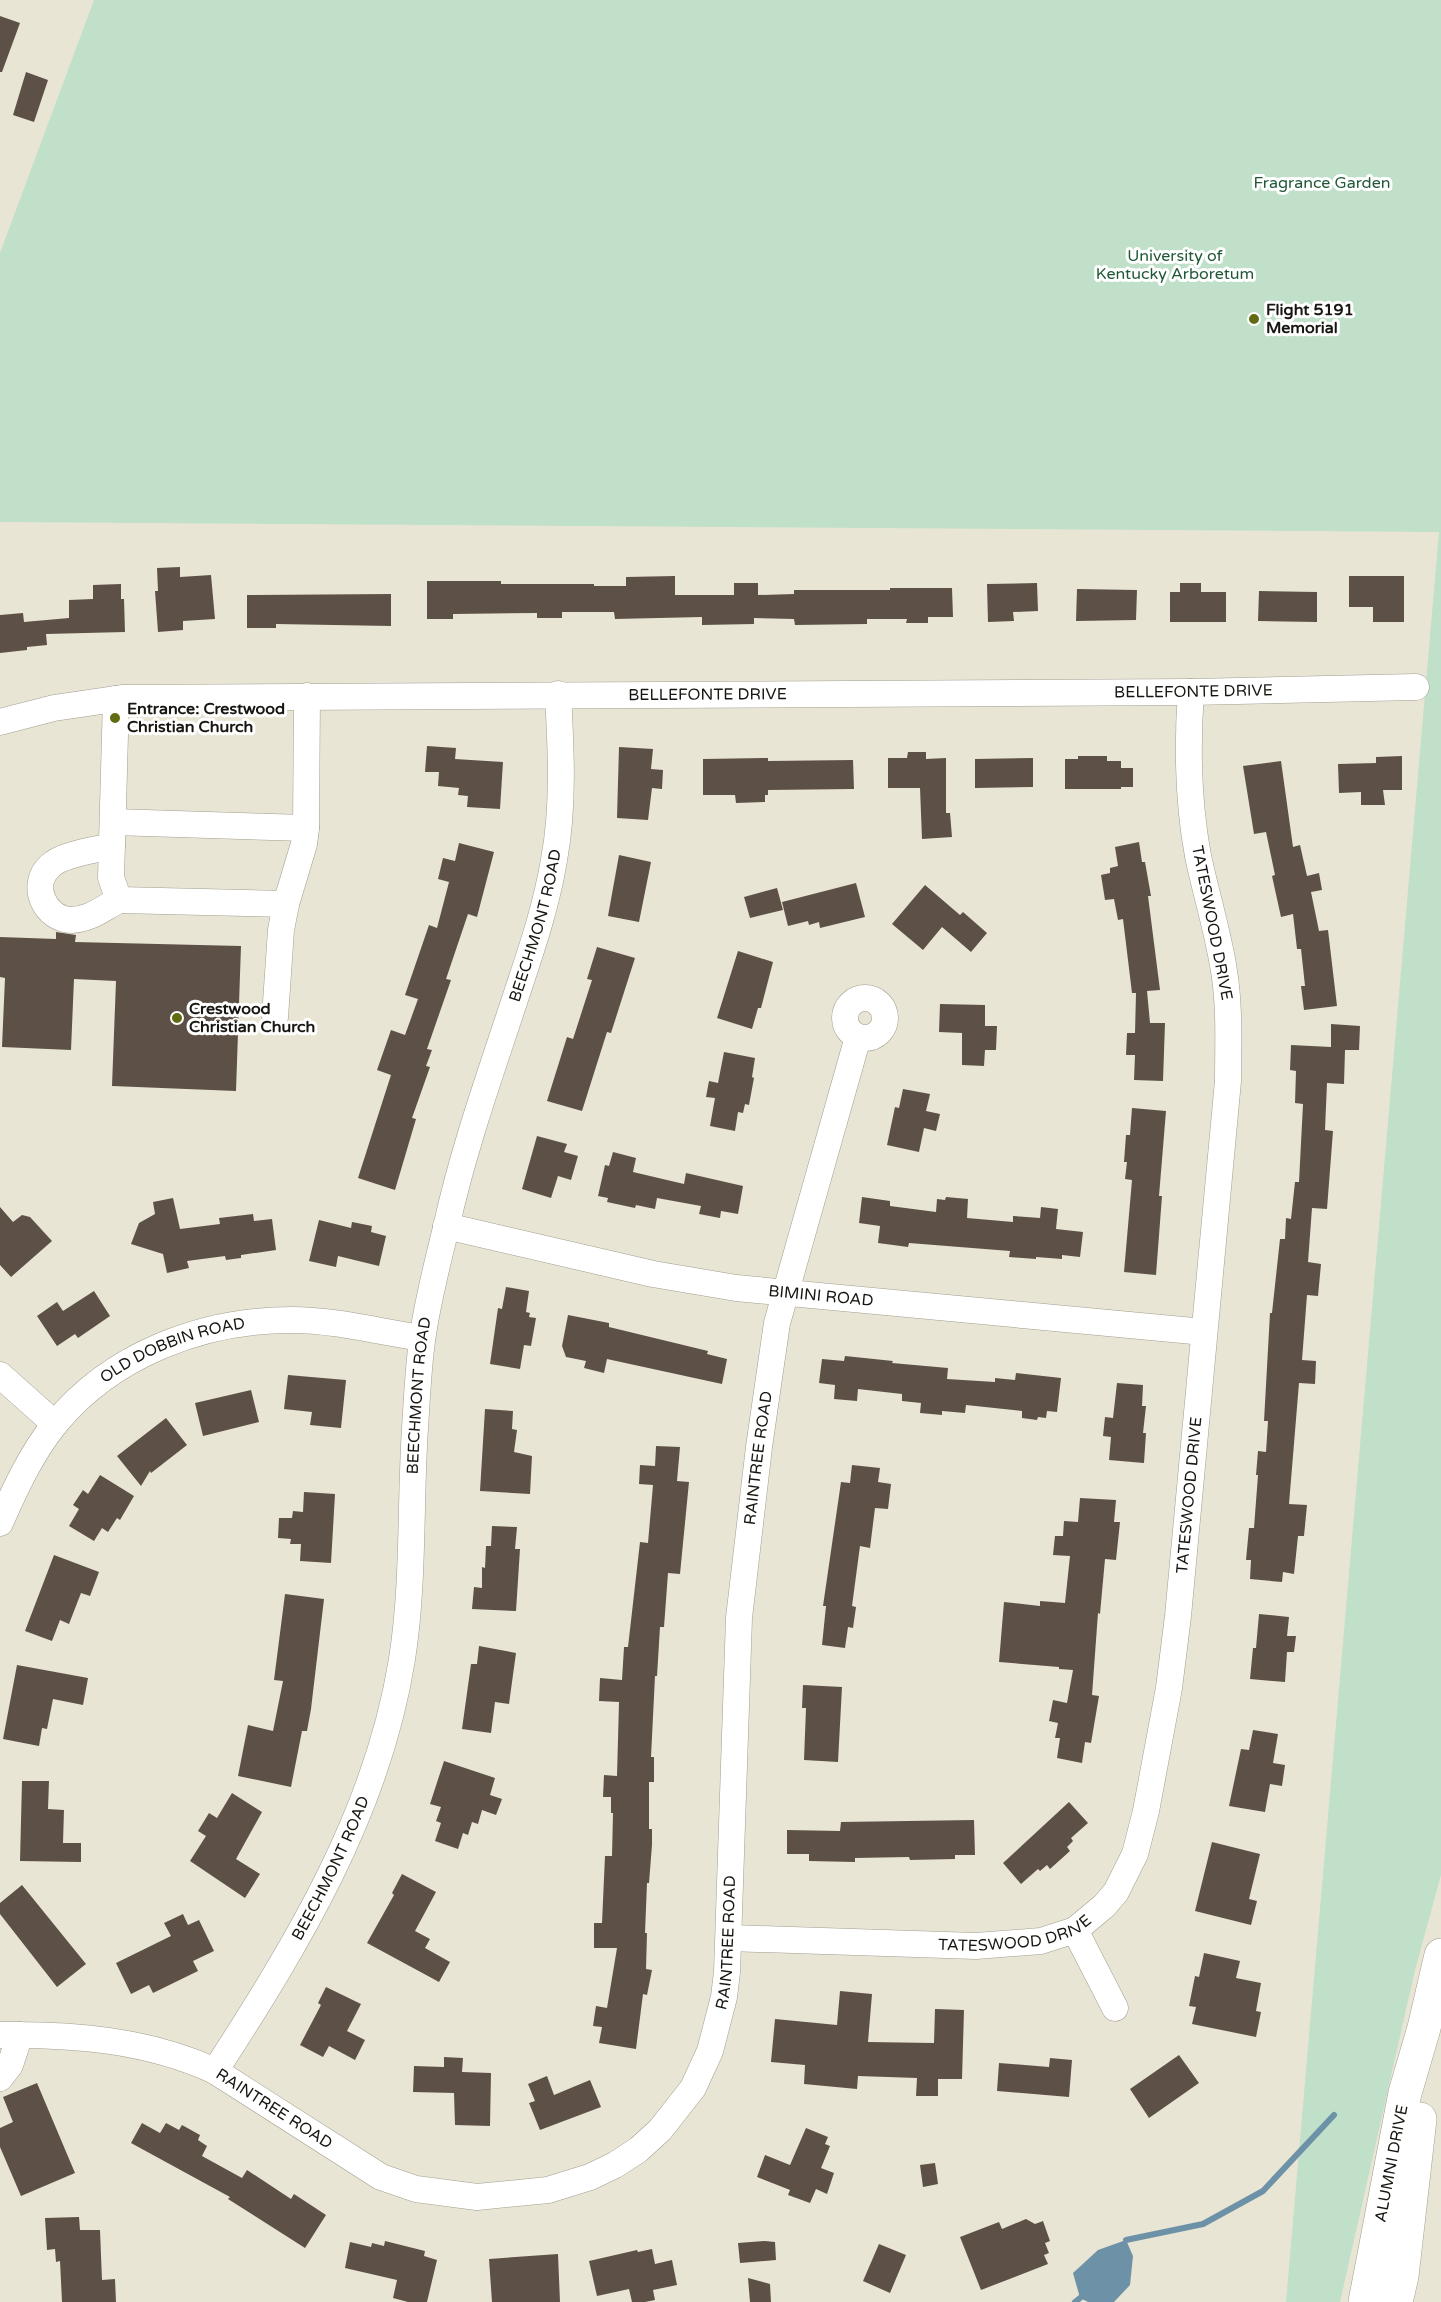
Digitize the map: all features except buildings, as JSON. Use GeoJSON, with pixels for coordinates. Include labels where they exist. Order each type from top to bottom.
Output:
{"type":"FeatureCollection","features":[{"type":"Feature","properties":{"kind":"main road","name":"ALUMNI DRIVE"},"geometry":{"type":"LineString","coordinates":[[1396,2302],[1402,2276],[1423,2088],[1441,1955]]}},
{"type":"Feature","properties":{"kind":"main road","name":"ALUMNI DRIVE"},"geometry":{"type":"LineString","coordinates":[[1365,2302],[1405,2093],[1432,2029]]}},
{"type":"Feature","properties":{"kind":"street","name":"BELLEFONTE DRIVE"},"geometry":{"type":"LineString","coordinates":[[0,722],[54,708],[116,699],[558,694],[1191,692],[1416,687]]}},
{"type":"Feature","properties":{"kind":"street","name":"TATESWOOD DRIVE"},"geometry":{"type":"LineString","coordinates":[[729,1938],[976,1946],[1041,1941],[1075,1930],[1104,1906],[1116,1892],[1135,1854],[1146,1811],[1167,1700],[1178,1616],[1228,1081],[1229,1007],[1218,939],[1198,856],[1193,824],[1189,776],[1191,692]]}},
{"type":"Feature","properties":{"kind":"street","name":"BEECHMONT ROAD"},"geometry":{"type":"LineString","coordinates":[[215,2071],[310,1914],[337,1864],[360,1812],[395,1700],[403,1656],[409,1590],[415,1427],[422,1338],[446,1226],[467,1145],[540,921],[555,859],[560,782],[558,694]]}},
{"type":"Feature","properties":{"kind":"street"},"geometry":{"type":"LineString","coordinates":[[275,1017],[280,930],[304,844],[306,828],[307,696]]}},
{"type":"Feature","properties":{"kind":"street"},"geometry":{"type":"LineString","coordinates":[[116,699],[111,878],[119,900]]}},
{"type":"Feature","properties":{"kind":"street"},"geometry":{"type":"LineString","coordinates":[[286,904],[119,900],[97,914],[68,920],[57,917],[50,911],[40,896],[40,880],[50,866],[113,834],[306,828]]}},
{"type":"Feature","properties":{"kind":"street","name":"RAINTREE ROAD"},"geometry":{"type":"LineString","coordinates":[[10,2035],[102,2038],[171,2053],[215,2071],[381,2177],[416,2189],[452,2195],[500,2196],[548,2190],[590,2177],[638,2150],[671,2118],[693,2088],[710,2051],[724,1997],[729,1938],[730,1835],[739,1618],[761,1435],[783,1293],[858,1037]]}},
{"type":"Feature","properties":{"kind":"street","name":"BIMINI ROAD"},"geometry":{"type":"LineString","coordinates":[[446,1226],[693,1282],[783,1293],[1204,1332]]}},
{"type":"Feature","properties":{"kind":"street","name":"OLD DOBBIN ROAD"},"geometry":{"type":"LineString","coordinates":[[0,1523],[26,1468],[55,1424],[106,1376],[142,1354],[211,1328],[239,1323],[294,1320],[422,1338]]}},
{"type":"Feature","properties":{"kind":"street"},"geometry":{"type":"LineString","coordinates":[[0,1375],[55,1424]]}},
{"type":"Feature","properties":{"kind":"street"},"geometry":{"type":"LineString","coordinates":[[1075,1930],[1115,2008]]}},
{"type":"Feature","properties":{"kind":"street"},"geometry":{"type":"LineString","coordinates":[[0,2078],[10,2065],[10,2035]]}},
{"type":"Feature","properties":{"kind":"green space","name":"University of Kentucky Arboretum"},"geometry":{"type":"Polygon","coordinates":[[[94,0],[1441,0],[1441,1875],[1415,1970],[1340,2302],[1286,2302],[1439,532],[0,522],[0,253],[94,0]]]}},
{"type":"Feature","properties":{"kind":"water"},"geometry":{"type":"Polygon","coordinates":[[[1126,2240],[1133,2256],[1130,2285],[1114,2302],[1088,2302],[1080,2298],[1073,2273],[1098,2250],[1126,2240]]]}},
{"type":"Feature","properties":{"kind":"waterway"},"geometry":{"type":"LineString","coordinates":[[1126,2240],[1203,2224],[1263,2191],[1334,2115]]}},
{"type":"Feature","properties":{"kind":"waterway"},"geometry":{"type":"LineString","coordinates":[[1075,2302],[1080,2298]]}},
{"type":"Feature","properties":{"kind":"place","name":"Flight 5191 Memorial"},"geometry":{"type":"Point","coordinates":[1254,319]}},
{"type":"Feature","properties":{"kind":"place","name":"Entrance: Crestwood Christian Church"},"geometry":{"type":"Point","coordinates":[115,718]}},
{"type":"Feature","properties":{"kind":"place","name":"Crestwood Christian Church"},"geometry":{"type":"Point","coordinates":[177,1018]}},
{"type":"Feature","properties":{"kind":"park label","name":"Fragrance Garden"},"geometry":{"type":"Point","coordinates":[1322,183]}}]}
